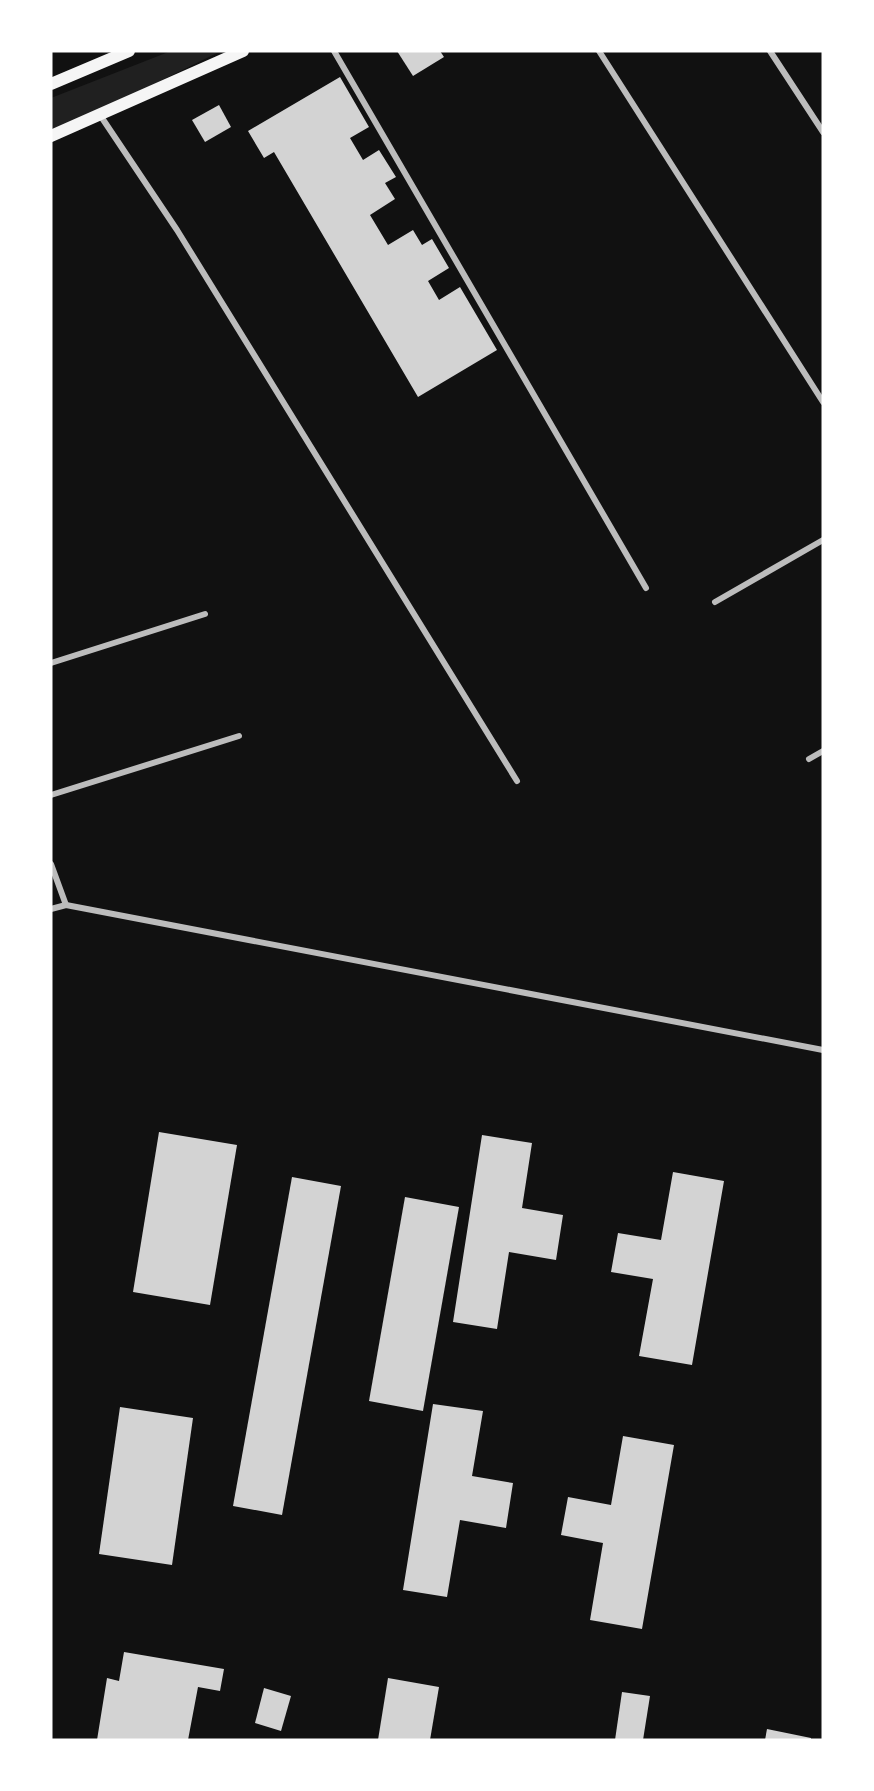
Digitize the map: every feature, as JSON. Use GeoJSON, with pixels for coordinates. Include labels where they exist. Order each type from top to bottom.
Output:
{"type":"FeatureCollection","features":[{"type":"Feature","properties":{"kind":"main road"},"geometry":{"type":"LineString","coordinates":[[51,84],[129,51]]}},
{"type":"Feature","properties":{"kind":"main road"},"geometry":{"type":"LineString","coordinates":[[51,136],[243,51]]}},
{"type":"Feature","properties":{"kind":"street"},"geometry":{"type":"LineString","coordinates":[[334,51],[646,588]]}},
{"type":"Feature","properties":{"kind":"street"},"geometry":{"type":"LineString","coordinates":[[599,51],[823,402]]}},
{"type":"Feature","properties":{"kind":"street"},"geometry":{"type":"LineString","coordinates":[[770,51],[820,119],[823,132]]}},
{"type":"Feature","properties":{"kind":"street"},"geometry":{"type":"LineString","coordinates":[[100,115],[177,230],[517,781]]}},
{"type":"Feature","properties":{"kind":"street"},"geometry":{"type":"LineString","coordinates":[[715,602],[823,540]]}},
{"type":"Feature","properties":{"kind":"street"},"geometry":{"type":"LineString","coordinates":[[51,663],[205,614]]}},
{"type":"Feature","properties":{"kind":"street"},"geometry":{"type":"LineString","coordinates":[[51,795],[239,736]]}},
{"type":"Feature","properties":{"kind":"street"},"geometry":{"type":"LineString","coordinates":[[809,759],[823,751]]}},
{"type":"Feature","properties":{"kind":"street"},"geometry":{"type":"LineString","coordinates":[[51,864],[66,905]]}},
{"type":"Feature","properties":{"kind":"street"},"geometry":{"type":"LineString","coordinates":[[51,909],[66,905],[823,1050]]}},
{"type":"Feature","properties":{"kind":"shaded area"},"geometry":{"type":"Polygon","coordinates":[[[171,51],[221,51],[89,116],[51,129],[51,98],[171,51]]]}},
{"type":"Feature","properties":{"kind":"building"},"geometry":{"type":"Polygon","coordinates":[[[397,51],[440,51],[444,57],[413,76],[397,51]]]}},
{"type":"Feature","properties":{"kind":"building"},"geometry":{"type":"Polygon","coordinates":[[[340,77],[369,127],[350,138],[363,160],[379,150],[396,177],[385,183],[395,199],[370,215],[388,245],[413,230],[422,245],[432,239],[449,268],[428,281],[439,300],[460,287],[497,350],[418,397],[274,152],[264,158],[248,131],[340,77]]]}},
{"type":"Feature","properties":{"kind":"building"},"geometry":{"type":"Polygon","coordinates":[[[219,105],[231,127],[205,142],[192,120],[219,105]]]}},
{"type":"Feature","properties":{"kind":"building"},"geometry":{"type":"Polygon","coordinates":[[[159,1132],[237,1145],[210,1305],[133,1292],[159,1132]]]}},
{"type":"Feature","properties":{"kind":"building"},"geometry":{"type":"Polygon","coordinates":[[[482,1135],[532,1143],[522,1208],[563,1215],[556,1260],[509,1252],[497,1329],[453,1322],[482,1135]]]}},
{"type":"Feature","properties":{"kind":"building"},"geometry":{"type":"Polygon","coordinates":[[[673,1172],[724,1181],[692,1365],[639,1356],[653,1279],[611,1272],[618,1233],[661,1240],[673,1172]]]}},
{"type":"Feature","properties":{"kind":"building"},"geometry":{"type":"Polygon","coordinates":[[[292,1177],[341,1186],[282,1515],[233,1506],[292,1177]]]}},
{"type":"Feature","properties":{"kind":"building"},"geometry":{"type":"Polygon","coordinates":[[[405,1197],[459,1207],[423,1411],[369,1401],[405,1197]]]}},
{"type":"Feature","properties":{"kind":"building"},"geometry":{"type":"Polygon","coordinates":[[[433,1404],[483,1411],[472,1476],[513,1483],[506,1528],[460,1520],[447,1597],[403,1590],[433,1404]]]}},
{"type":"Feature","properties":{"kind":"building"},"geometry":{"type":"Polygon","coordinates":[[[120,1407],[193,1418],[172,1565],[99,1554],[120,1407]]]}},
{"type":"Feature","properties":{"kind":"building"},"geometry":{"type":"Polygon","coordinates":[[[623,1436],[674,1445],[642,1629],[590,1620],[603,1543],[561,1535],[568,1497],[611,1505],[623,1436]]]}},
{"type":"Feature","properties":{"kind":"building"},"geometry":{"type":"Polygon","coordinates":[[[124,1652],[224,1669],[220,1691],[198,1687],[188,1740],[97,1740],[107,1678],[119,1681],[124,1652]]]}},
{"type":"Feature","properties":{"kind":"building"},"geometry":{"type":"Polygon","coordinates":[[[388,1678],[439,1687],[430,1740],[378,1740],[388,1678]]]}},
{"type":"Feature","properties":{"kind":"building"},"geometry":{"type":"Polygon","coordinates":[[[264,1688],[291,1696],[281,1731],[255,1723],[264,1688]]]}},
{"type":"Feature","properties":{"kind":"building"},"geometry":{"type":"Polygon","coordinates":[[[622,1692],[650,1696],[643,1740],[615,1740],[622,1692]]]}},
{"type":"Feature","properties":{"kind":"building"},"geometry":{"type":"Polygon","coordinates":[[[767,1729],[811,1738],[811,1740],[765,1740],[767,1729]]]}}]}
